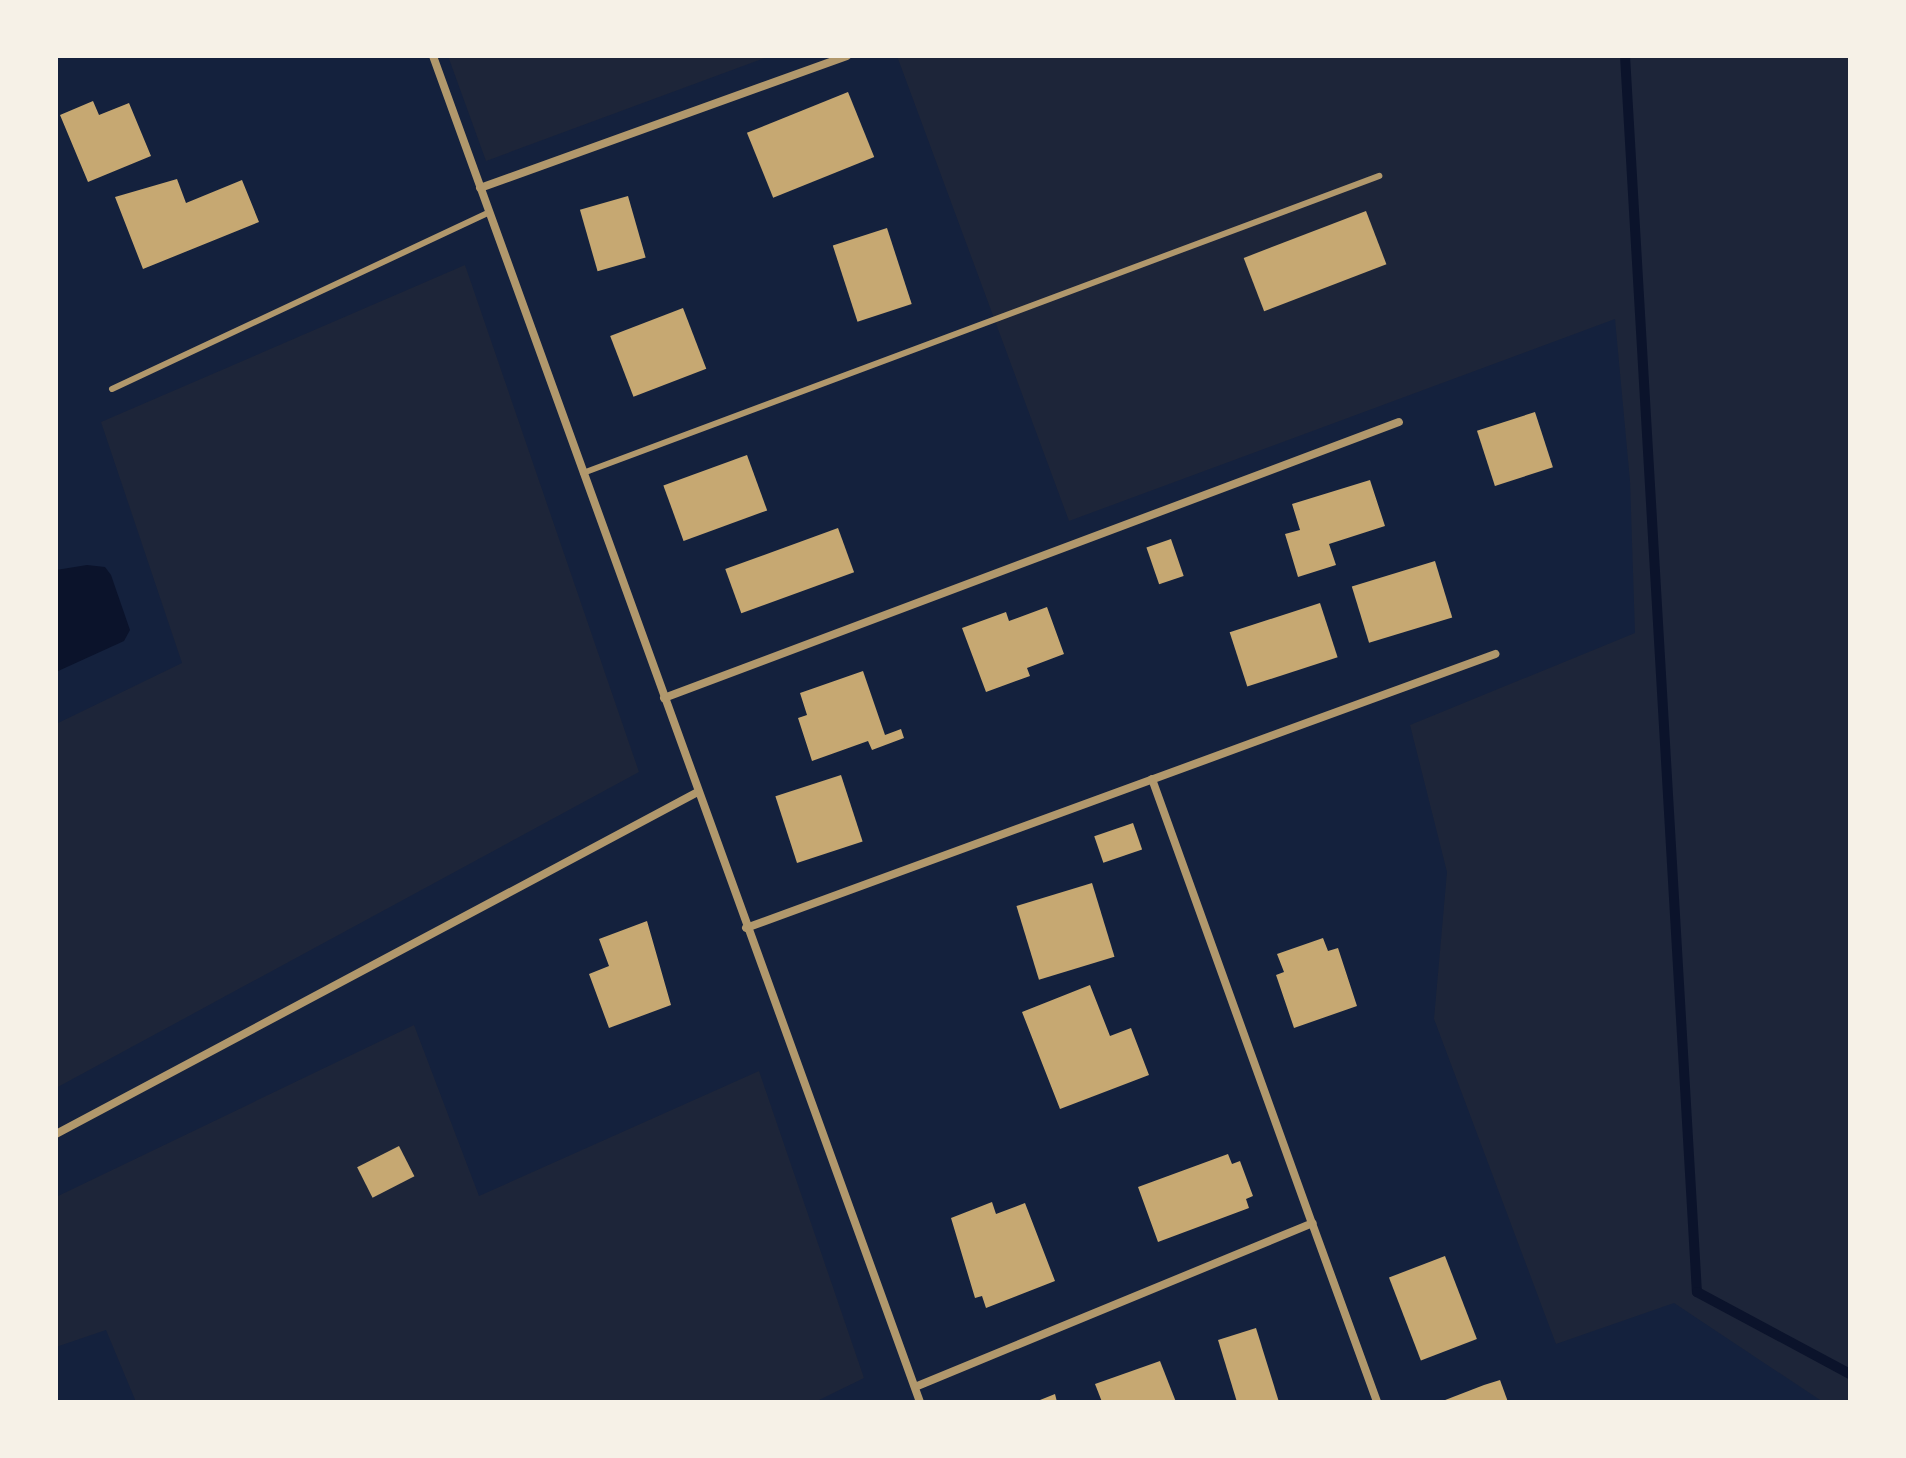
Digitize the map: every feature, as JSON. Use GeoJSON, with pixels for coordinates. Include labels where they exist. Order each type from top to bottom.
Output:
{"type":"FeatureCollection","features":[{"type":"Feature","properties":{"kind":"street"},"geometry":{"type":"LineString","coordinates":[[433,56],[696,793],[920,1402]]}},
{"type":"Feature","properties":{"kind":"street"},"geometry":{"type":"LineString","coordinates":[[480,188],[847,56]]}},
{"type":"Feature","properties":{"kind":"street"},"geometry":{"type":"LineString","coordinates":[[664,698],[1399,422]]}},
{"type":"Feature","properties":{"kind":"street"},"geometry":{"type":"LineString","coordinates":[[746,928],[1495,654]]}},
{"type":"Feature","properties":{"kind":"street"},"geometry":{"type":"LineString","coordinates":[[1152,779],[1377,1402]]}},
{"type":"Feature","properties":{"kind":"street"},"geometry":{"type":"LineString","coordinates":[[56,1134],[696,793]]}},
{"type":"Feature","properties":{"kind":"street"},"geometry":{"type":"LineString","coordinates":[[915,1387],[1312,1223]]}},
{"type":"Feature","properties":{"kind":"lane"},"geometry":{"type":"LineString","coordinates":[[583,473],[1379,176]]}},
{"type":"Feature","properties":{"kind":"lane"},"geometry":{"type":"LineString","coordinates":[[112,389],[489,212]]}},
{"type":"Feature","properties":{"kind":"shaded area"},"geometry":{"type":"Polygon","coordinates":[[[448,56],[770,56],[486,161],[448,56]]]}},
{"type":"Feature","properties":{"kind":"shaded area"},"geometry":{"type":"Polygon","coordinates":[[[897,56],[1850,56],[1850,1402],[1823,1402],[1674,1303],[1556,1344],[1434,1019],[1447,872],[1410,725],[1635,633],[1630,481],[1615,319],[1069,521],[897,56]]]}},
{"type":"Feature","properties":{"kind":"shaded area"},"geometry":{"type":"Polygon","coordinates":[[[465,265],[639,772],[56,1088],[56,724],[182,663],[101,422],[465,265]]]}},
{"type":"Feature","properties":{"kind":"shaded area"},"geometry":{"type":"Polygon","coordinates":[[[87,565],[105,567],[111,575],[130,630],[124,641],[56,672],[56,570],[87,565]]]}},
{"type":"Feature","properties":{"kind":"shaded area"},"geometry":{"type":"Polygon","coordinates":[[[414,1025],[479,1196],[759,1071],[864,1378],[815,1402],[136,1402],[106,1330],[56,1347],[56,1197],[414,1025]]]}},
{"type":"Feature","properties":{"kind":"building"},"geometry":{"type":"Polygon","coordinates":[[[848,92],[874,157],[773,198],[747,133],[848,92]]]}},
{"type":"Feature","properties":{"kind":"building"},"geometry":{"type":"Polygon","coordinates":[[[93,101],[99,115],[129,103],[151,156],[88,182],[60,115],[93,101]]]}},
{"type":"Feature","properties":{"kind":"building"},"geometry":{"type":"Polygon","coordinates":[[[177,179],[186,203],[242,180],[259,222],[143,269],[115,197],[177,179]]]}},
{"type":"Feature","properties":{"kind":"building"},"geometry":{"type":"Polygon","coordinates":[[[628,196],[646,258],[598,271],[580,210],[628,196]]]}},
{"type":"Feature","properties":{"kind":"building"},"geometry":{"type":"Polygon","coordinates":[[[1366,211],[1386,264],[1264,311],[1244,258],[1366,211]]]}},
{"type":"Feature","properties":{"kind":"building"},"geometry":{"type":"Polygon","coordinates":[[[887,228],[912,304],[858,322],[833,246],[887,228]]]}},
{"type":"Feature","properties":{"kind":"building"},"geometry":{"type":"Polygon","coordinates":[[[683,308],[706,369],[633,397],[610,336],[683,308]]]}},
{"type":"Feature","properties":{"kind":"building"},"geometry":{"type":"Polygon","coordinates":[[[1535,412],[1553,467],[1495,486],[1477,431],[1535,412]]]}},
{"type":"Feature","properties":{"kind":"building"},"geometry":{"type":"Polygon","coordinates":[[[747,455],[767,510],[684,541],[663,485],[747,455]]]}},
{"type":"Feature","properties":{"kind":"building"},"geometry":{"type":"Polygon","coordinates":[[[1370,480],[1385,526],[1329,544],[1336,565],[1298,577],[1285,534],[1300,530],[1292,504],[1370,480]]]}},
{"type":"Feature","properties":{"kind":"building"},"geometry":{"type":"Polygon","coordinates":[[[838,528],[854,572],[741,613],[725,569],[838,528]]]}},
{"type":"Feature","properties":{"kind":"building"},"geometry":{"type":"Polygon","coordinates":[[[1171,539],[1184,576],[1159,584],[1146,547],[1171,539]]]}},
{"type":"Feature","properties":{"kind":"building"},"geometry":{"type":"Polygon","coordinates":[[[1435,561],[1452,617],[1369,643],[1352,586],[1435,561]]]}},
{"type":"Feature","properties":{"kind":"building"},"geometry":{"type":"Polygon","coordinates":[[[1320,603],[1338,657],[1247,687],[1230,632],[1320,603]]]}},
{"type":"Feature","properties":{"kind":"building"},"geometry":{"type":"Polygon","coordinates":[[[1047,607],[1064,654],[1027,668],[1030,676],[986,692],[962,628],[1006,612],[1009,621],[1047,607]]]}},
{"type":"Feature","properties":{"kind":"building"},"geometry":{"type":"Polygon","coordinates":[[[863,671],[885,735],[901,729],[904,738],[872,750],[868,741],[812,761],[798,718],[807,715],[800,693],[863,671]]]}},
{"type":"Feature","properties":{"kind":"building"},"geometry":{"type":"Polygon","coordinates":[[[841,775],[863,842],[797,863],[775,796],[841,775]]]}},
{"type":"Feature","properties":{"kind":"building"},"geometry":{"type":"Polygon","coordinates":[[[1133,823],[1142,849],[1103,863],[1094,836],[1133,823]]]}},
{"type":"Feature","properties":{"kind":"building"},"geometry":{"type":"Polygon","coordinates":[[[1092,883],[1115,957],[1039,980],[1016,906],[1092,883]]]}},
{"type":"Feature","properties":{"kind":"building"},"geometry":{"type":"Polygon","coordinates":[[[647,921],[671,1005],[609,1028],[589,974],[609,966],[599,939],[647,921]]]}},
{"type":"Feature","properties":{"kind":"building"},"geometry":{"type":"Polygon","coordinates":[[[1323,938],[1328,951],[1338,948],[1357,1006],[1294,1028],[1276,975],[1284,972],[1277,954],[1323,938]]]}},
{"type":"Feature","properties":{"kind":"building"},"geometry":{"type":"Polygon","coordinates":[[[1090,985],[1110,1036],[1131,1028],[1149,1075],[1060,1109],[1022,1012],[1090,985]]]}},
{"type":"Feature","properties":{"kind":"building"},"geometry":{"type":"Polygon","coordinates":[[[399,1146],[414,1176],[373,1198],[357,1167],[399,1146]]]}},
{"type":"Feature","properties":{"kind":"building"},"geometry":{"type":"Polygon","coordinates":[[[1228,1154],[1232,1164],[1240,1161],[1253,1196],[1246,1199],[1249,1208],[1158,1242],[1138,1187],[1228,1154]]]}},
{"type":"Feature","properties":{"kind":"building"},"geometry":{"type":"Polygon","coordinates":[[[992,1202],[996,1214],[1025,1203],[1055,1281],[986,1308],[982,1296],[975,1298],[951,1218],[992,1202]]]}},
{"type":"Feature","properties":{"kind":"building"},"geometry":{"type":"Polygon","coordinates":[[[1445,1256],[1477,1339],[1421,1361],[1389,1278],[1445,1256]]]}},
{"type":"Feature","properties":{"kind":"building"},"geometry":{"type":"Polygon","coordinates":[[[1256,1328],[1279,1402],[1237,1402],[1218,1340],[1256,1328]]]}},
{"type":"Feature","properties":{"kind":"building"},"geometry":{"type":"Polygon","coordinates":[[[1160,1361],[1176,1402],[1102,1402],[1095,1384],[1160,1361]]]}},
{"type":"Feature","properties":{"kind":"building"},"geometry":{"type":"Polygon","coordinates":[[[1500,1380],[1508,1402],[1440,1402],[1484,1385],[1500,1380]]]}},
{"type":"Feature","properties":{"kind":"building"},"geometry":{"type":"Polygon","coordinates":[[[1055,1394],[1057,1402],[1035,1402],[1055,1394]]]}},
{"type":"Feature","properties":{"kind":"waterway"},"geometry":{"type":"LineString","coordinates":[[1625,56],[1697,1292],[1850,1374]]}}]}
